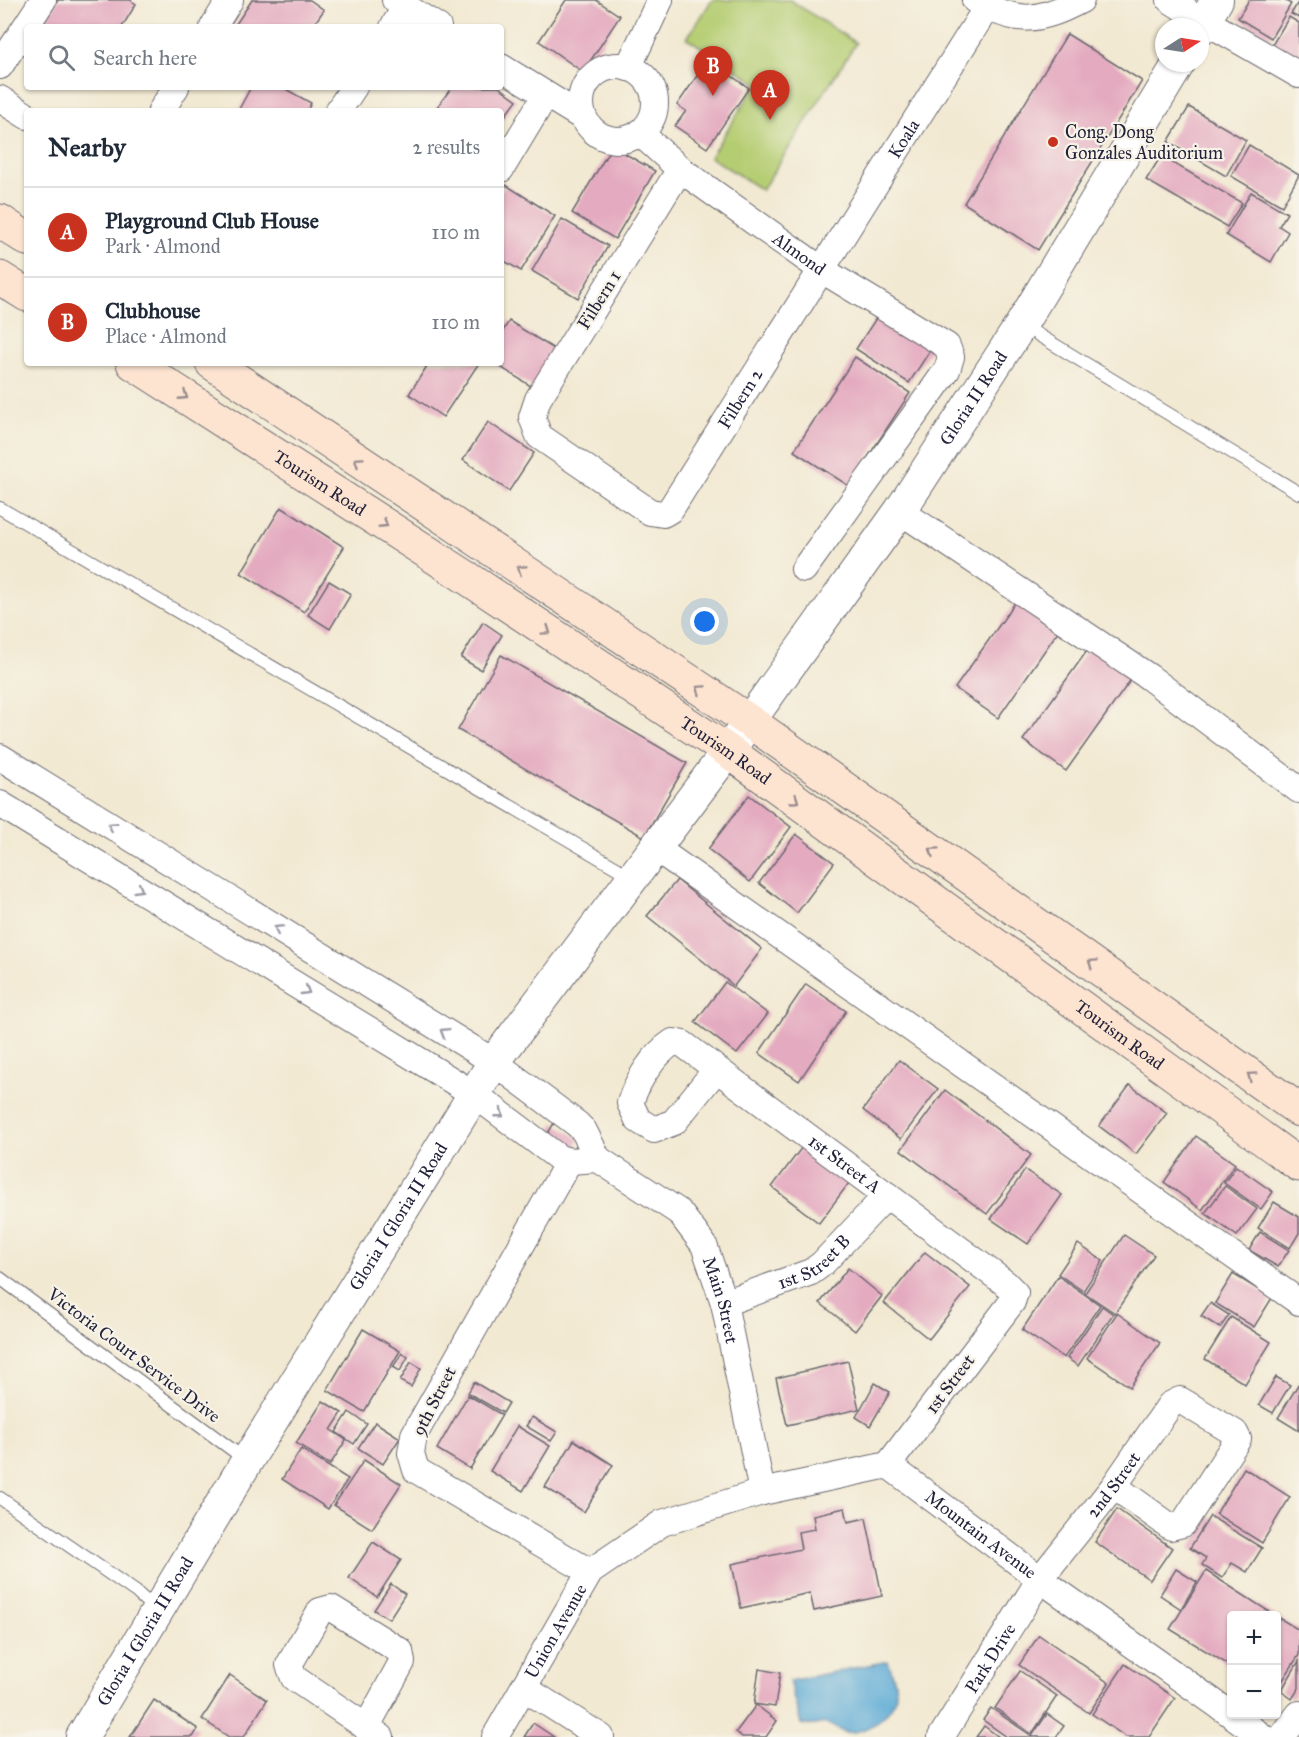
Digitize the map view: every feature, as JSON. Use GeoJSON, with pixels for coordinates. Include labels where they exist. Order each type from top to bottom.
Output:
{"type":"FeatureCollection","features":[{"type":"Feature","properties":{"kind":"main road"},"geometry":{"type":"LineString","coordinates":[[0,221],[24,237]]}},
{"type":"Feature","properties":{"kind":"main road"},"geometry":{"type":"LineString","coordinates":[[0,278],[24,293]]}},
{"type":"Feature","properties":{"kind":"main road","name":"Tourism Road"},"geometry":{"type":"LineString","coordinates":[[138,366],[469,579],[728,751],[1299,1165]]}},
{"type":"Feature","properties":{"kind":"main road","name":"Tourism Road"},"geometry":{"type":"LineString","coordinates":[[216,366],[749,721],[1299,1110]]}},
{"type":"Feature","properties":{"kind":"street"},"geometry":{"type":"LineString","coordinates":[[27,24],[43,0]]}},
{"type":"Feature","properties":{"kind":"street"},"geometry":{"type":"LineString","coordinates":[[215,24],[230,0]]}},
{"type":"Feature","properties":{"kind":"street"},"geometry":{"type":"LineString","coordinates":[[628,68],[660,0]]}},
{"type":"Feature","properties":{"kind":"street"},"geometry":{"type":"LineString","coordinates":[[981,4],[1010,18],[1033,19],[1053,15],[1082,0]]}},
{"type":"Feature","properties":{"kind":"street","name":"Koala"},"geometry":{"type":"LineString","coordinates":[[822,270],[981,4]]}},
{"type":"Feature","properties":{"kind":"street"},"geometry":{"type":"LineString","coordinates":[[398,11],[430,24]]}},
{"type":"Feature","properties":{"kind":"street"},"geometry":{"type":"LineString","coordinates":[[1195,12],[1299,75]]}},
{"type":"Feature","properties":{"kind":"street"},"geometry":{"type":"LineString","coordinates":[[0,66],[24,29]]}},
{"type":"Feature","properties":{"kind":"street"},"geometry":{"type":"LineString","coordinates":[[504,70],[584,118],[598,135],[608,139],[631,139],[640,133],[654,114],[653,91],[639,73],[628,68],[604,69],[586,83],[581,106],[584,118]]}},
{"type":"Feature","properties":{"kind":"street","name":"Gloria II Road"},"geometry":{"type":"LineString","coordinates":[[749,721],[900,511],[1021,324],[1174,72]]}},
{"type":"Feature","properties":{"kind":"street"},"geometry":{"type":"LineString","coordinates":[[163,108],[174,90]]}},
{"type":"Feature","properties":{"kind":"street"},"geometry":{"type":"LineString","coordinates":[[340,108],[352,90]]}},
{"type":"Feature","properties":{"kind":"street"},"geometry":{"type":"LineString","coordinates":[[504,163],[545,96]]}},
{"type":"Feature","properties":{"kind":"street"},"geometry":{"type":"LineString","coordinates":[[0,99],[24,114]]}},
{"type":"Feature","properties":{"kind":"street","name":"Almond"},"geometry":{"type":"LineString","coordinates":[[640,133],[680,169],[822,270],[947,346],[951,357],[947,370],[804,569]]}},
{"type":"Feature","properties":{"kind":"street","name":"Filbern 1"},"geometry":{"type":"LineString","coordinates":[[650,512],[539,436],[532,417],[538,399],[680,169]]}},
{"type":"Feature","properties":{"kind":"street","name":"Filbern 2"},"geometry":{"type":"LineString","coordinates":[[650,512],[663,514],[670,510],[822,270]]}},
{"type":"Feature","properties":{"kind":"street"},"geometry":{"type":"LineString","coordinates":[[900,511],[1149,677],[1299,790]]}},
{"type":"Feature","properties":{"kind":"street","name":"Gloria I Gloria II Road"},"geometry":{"type":"LineString","coordinates":[[82,1737],[247,1461],[494,1062],[749,721]]}},
{"type":"Feature","properties":{"kind":"street"},"geometry":{"type":"LineString","coordinates":[[0,757],[494,1062],[584,1131],[598,1159],[569,1161],[559,1158],[474,1094],[0,804]]}},
{"type":"Feature","properties":{"kind":"street"},"geometry":{"type":"LineString","coordinates":[[654,847],[1299,1302]]}},
{"type":"Feature","properties":{"kind":"street","name":"1st Street A"},"geometry":{"type":"LineString","coordinates":[[715,1071],[674,1122],[654,1130],[638,1120],[630,1103],[636,1085],[664,1048],[673,1042],[683,1044],[715,1071],[1005,1283],[1015,1293],[1012,1302]]}},
{"type":"Feature","properties":{"kind":"street"},"geometry":{"type":"LineString","coordinates":[[526,1134],[545,1100]]}},
{"type":"Feature","properties":{"kind":"street","name":"Main Street"},"geometry":{"type":"LineString","coordinates":[[598,1159],[679,1212],[704,1245],[724,1303],[762,1492]]}},
{"type":"Feature","properties":{"kind":"street","name":"9th Street"},"geometry":{"type":"LineString","coordinates":[[569,1161],[414,1435],[411,1453],[416,1470],[590,1572]]}},
{"type":"Feature","properties":{"kind":"street","name":"1st Street B"},"geometry":{"type":"LineString","coordinates":[[724,1303],[811,1272],[822,1264],[886,1195]]}},
{"type":"Feature","properties":{"kind":"street","name":"1st Street"},"geometry":{"type":"LineString","coordinates":[[888,1465],[1012,1302]]}},
{"type":"Feature","properties":{"kind":"street","name":"2nd Street"},"geometry":{"type":"LineString","coordinates":[[1040,1579],[1114,1486],[1170,1405],[1180,1400],[1190,1404],[1235,1433],[1238,1439],[1183,1524],[1171,1527],[1114,1486]]}},
{"type":"Feature","properties":{"kind":"street"},"geometry":{"type":"LineString","coordinates":[[762,1492],[888,1465]]}},
{"type":"Feature","properties":{"kind":"street","name":"Mountain Avenue"},"geometry":{"type":"LineString","coordinates":[[888,1465],[1040,1579],[1263,1737]]}},
{"type":"Feature","properties":{"kind":"street","name":"Union Avenue"},"geometry":{"type":"LineString","coordinates":[[495,1737],[590,1572],[662,1523],[762,1492]]}},
{"type":"Feature","properties":{"kind":"street","name":"Park Drive"},"geometry":{"type":"LineString","coordinates":[[940,1737],[1040,1579]]}},
{"type":"Feature","properties":{"kind":"street"},"geometry":{"type":"LineString","coordinates":[[325,1608],[332,1608],[400,1651],[402,1662],[374,1732],[294,1678],[289,1665],[320,1611],[325,1608]]}},
{"type":"Feature","properties":{"kind":"street"},"geometry":{"type":"LineString","coordinates":[[524,1688],[601,1737]]}},
{"type":"Feature","properties":{"kind":"street"},"geometry":{"type":"LineString","coordinates":[[1282,1737],[1299,1714]]}},
{"type":"Feature","properties":{"kind":"lane"},"geometry":{"type":"LineString","coordinates":[[1021,324],[1299,493]]}},
{"type":"Feature","properties":{"kind":"lane"},"geometry":{"type":"LineString","coordinates":[[0,508],[632,877]]}},
{"type":"Feature","properties":{"kind":"lane","name":"Victoria Court Service Drive"},"geometry":{"type":"LineString","coordinates":[[0,1278],[247,1461]]}},
{"type":"Feature","properties":{"kind":"lane"},"geometry":{"type":"LineString","coordinates":[[0,1498],[136,1592],[157,1611]]}},
{"type":"Feature","properties":{"kind":"green space"},"geometry":{"type":"Polygon","coordinates":[[[712,0],[790,0],[856,43],[762,190],[710,157],[757,83],[687,38],[712,0]]]}},
{"type":"Feature","properties":{"kind":"water"},"geometry":{"type":"Polygon","coordinates":[[[888,1661],[895,1681],[896,1693],[890,1708],[878,1722],[853,1732],[843,1731],[825,1723],[809,1726],[801,1724],[789,1681],[888,1661]]]}},
{"type":"Feature","properties":{"kind":"building"},"geometry":{"type":"Polygon","coordinates":[[[58,0],[130,0],[136,4],[124,24],[43,24],[58,0]]]}},
{"type":"Feature","properties":{"kind":"building"},"geometry":{"type":"Polygon","coordinates":[[[252,0],[310,0],[324,10],[314,24],[236,24],[252,0]]]}},
{"type":"Feature","properties":{"kind":"building"},"geometry":{"type":"Polygon","coordinates":[[[566,0],[596,0],[620,16],[583,72],[539,41],[566,0]]]}},
{"type":"Feature","properties":{"kind":"building"},"geometry":{"type":"Polygon","coordinates":[[[1249,0],[1284,0],[1291,4],[1271,38],[1238,18],[1249,0]]]}},
{"type":"Feature","properties":{"kind":"building"},"geometry":{"type":"Polygon","coordinates":[[[1299,1],[1299,18],[1291,14],[1299,1]]]}},
{"type":"Feature","properties":{"kind":"building"},"geometry":{"type":"Polygon","coordinates":[[[1289,17],[1299,23],[1299,62],[1272,45],[1289,17]]]}},
{"type":"Feature","properties":{"kind":"building","name":"Cong. Dong Gonzales Auditorium"},"geometry":{"type":"Polygon","coordinates":[[[1067,34],[1142,81],[1038,250],[964,203],[1067,34]]]}},
{"type":"Feature","properties":{"kind":"building"},"geometry":{"type":"Polygon","coordinates":[[[708,60],[749,88],[707,148],[675,126],[686,111],[677,105],[708,60]]]}},
{"type":"Feature","properties":{"kind":"building"},"geometry":{"type":"Polygon","coordinates":[[[249,90],[287,90],[311,103],[308,108],[240,108],[249,90]]]}},
{"type":"Feature","properties":{"kind":"building"},"geometry":{"type":"Polygon","coordinates":[[[450,90],[503,90],[517,100],[504,117],[504,108],[436,108],[450,90]]]}},
{"type":"Feature","properties":{"kind":"building"},"geometry":{"type":"Polygon","coordinates":[[[1189,107],[1246,140],[1226,176],[1168,142],[1189,107]]]}},
{"type":"Feature","properties":{"kind":"building"},"geometry":{"type":"Polygon","coordinates":[[[1249,145],[1299,175],[1282,206],[1231,176],[1249,145]]]}},
{"type":"Feature","properties":{"kind":"building"},"geometry":{"type":"Polygon","coordinates":[[[612,146],[655,171],[615,239],[572,213],[612,146]]]}},
{"type":"Feature","properties":{"kind":"building"},"geometry":{"type":"Polygon","coordinates":[[[1161,156],[1242,203],[1227,227],[1146,180],[1161,156]]]}},
{"type":"Feature","properties":{"kind":"building"},"geometry":{"type":"Polygon","coordinates":[[[506,185],[555,216],[521,271],[504,261],[504,188],[506,185]]]}},
{"type":"Feature","properties":{"kind":"building"},"geometry":{"type":"Polygon","coordinates":[[[1251,192],[1287,213],[1279,226],[1288,232],[1271,262],[1226,235],[1251,192]]]}},
{"type":"Feature","properties":{"kind":"building"},"geometry":{"type":"Polygon","coordinates":[[[562,219],[608,246],[578,298],[532,271],[562,219]]]}},
{"type":"Feature","properties":{"kind":"building"},"geometry":{"type":"Polygon","coordinates":[[[880,312],[933,346],[909,383],[856,349],[880,312]]]}},
{"type":"Feature","properties":{"kind":"building"},"geometry":{"type":"Polygon","coordinates":[[[509,321],[559,352],[537,390],[499,366],[504,366],[504,329],[509,321]]]}},
{"type":"Feature","properties":{"kind":"building"},"geometry":{"type":"Polygon","coordinates":[[[855,357],[910,393],[849,486],[794,451],[855,357]]]}},
{"type":"Feature","properties":{"kind":"building"},"geometry":{"type":"Polygon","coordinates":[[[427,366],[477,366],[443,417],[409,394],[427,366]]]}},
{"type":"Feature","properties":{"kind":"building"},"geometry":{"type":"Polygon","coordinates":[[[488,422],[534,453],[509,491],[463,460],[488,422]]]}},
{"type":"Feature","properties":{"kind":"building"},"geometry":{"type":"Polygon","coordinates":[[[281,507],[344,547],[304,612],[241,573],[281,507]]]}},
{"type":"Feature","properties":{"kind":"building"},"geometry":{"type":"Polygon","coordinates":[[[329,581],[351,594],[330,629],[308,615],[329,581]]]}},
{"type":"Feature","properties":{"kind":"building"},"geometry":{"type":"Polygon","coordinates":[[[1019,597],[1061,627],[998,718],[955,688],[1019,597]]]}},
{"type":"Feature","properties":{"kind":"building"},"geometry":{"type":"Polygon","coordinates":[[[483,622],[502,635],[481,670],[461,658],[483,622]]]}},
{"type":"Feature","properties":{"kind":"building"},"geometry":{"type":"Polygon","coordinates":[[[1089,648],[1132,678],[1066,771],[1023,740],[1089,648]]]}},
{"type":"Feature","properties":{"kind":"building"},"geometry":{"type":"Polygon","coordinates":[[[501,655],[687,763],[644,837],[458,730],[501,655]]]}},
{"type":"Feature","properties":{"kind":"building"},"geometry":{"type":"Polygon","coordinates":[[[749,795],[791,827],[750,882],[708,849],[749,795]]]}},
{"type":"Feature","properties":{"kind":"building"},"geometry":{"type":"Polygon","coordinates":[[[796,834],[834,863],[797,913],[759,883],[796,834]]]}},
{"type":"Feature","properties":{"kind":"building"},"geometry":{"type":"Polygon","coordinates":[[[677,880],[762,949],[734,986],[647,916],[677,880]]]}},
{"type":"Feature","properties":{"kind":"building"},"geometry":{"type":"Polygon","coordinates":[[[725,982],[768,1014],[737,1054],[695,1022],[725,982]]]}},
{"type":"Feature","properties":{"kind":"building"},"geometry":{"type":"Polygon","coordinates":[[[806,984],[846,1011],[799,1081],[759,1053],[806,984]]]}},
{"type":"Feature","properties":{"kind":"building"},"geometry":{"type":"Polygon","coordinates":[[[899,1060],[938,1089],[901,1139],[863,1110],[899,1060]]]}},
{"type":"Feature","properties":{"kind":"building"},"geometry":{"type":"Polygon","coordinates":[[[1130,1085],[1167,1113],[1136,1154],[1099,1126],[1130,1085]]]}},
{"type":"Feature","properties":{"kind":"building"},"geometry":{"type":"Polygon","coordinates":[[[945,1090],[1031,1155],[987,1214],[901,1150],[945,1090]]]}},
{"type":"Feature","properties":{"kind":"building"},"geometry":{"type":"Polygon","coordinates":[[[554,1123],[580,1139],[570,1156],[544,1140],[554,1123]]]}},
{"type":"Feature","properties":{"kind":"building"},"geometry":{"type":"Polygon","coordinates":[[[1196,1136],[1235,1164],[1202,1210],[1164,1182],[1196,1136]]]}},
{"type":"Feature","properties":{"kind":"building"},"geometry":{"type":"Polygon","coordinates":[[[805,1143],[852,1179],[819,1223],[772,1187],[805,1143]]]}},
{"type":"Feature","properties":{"kind":"building"},"geometry":{"type":"Polygon","coordinates":[[[1236,1166],[1273,1192],[1261,1209],[1224,1183],[1236,1166]]]}},
{"type":"Feature","properties":{"kind":"building"},"geometry":{"type":"Polygon","coordinates":[[[1025,1170],[1062,1195],[1028,1244],[991,1219],[1025,1170]]]}},
{"type":"Feature","properties":{"kind":"building"},"geometry":{"type":"Polygon","coordinates":[[[1225,1186],[1257,1209],[1237,1236],[1205,1213],[1225,1186]]]}},
{"type":"Feature","properties":{"kind":"building"},"geometry":{"type":"Polygon","coordinates":[[[1274,1202],[1299,1217],[1299,1233],[1290,1248],[1258,1228],[1274,1202]]]}},
{"type":"Feature","properties":{"kind":"building"},"geometry":{"type":"Polygon","coordinates":[[[1260,1232],[1289,1250],[1278,1267],[1249,1250],[1260,1232]]]}},
{"type":"Feature","properties":{"kind":"building"},"geometry":{"type":"Polygon","coordinates":[[[1124,1235],[1154,1255],[1115,1313],[1085,1293],[1124,1235]]]}},
{"type":"Feature","properties":{"kind":"building"},"geometry":{"type":"Polygon","coordinates":[[[1078,1244],[1103,1261],[1083,1291],[1058,1274],[1078,1244]]]}},
{"type":"Feature","properties":{"kind":"building"},"geometry":{"type":"Polygon","coordinates":[[[925,1252],[970,1287],[929,1339],[884,1303],[925,1252]]]}},
{"type":"Feature","properties":{"kind":"building"},"geometry":{"type":"Polygon","coordinates":[[[848,1268],[882,1296],[855,1331],[820,1303],[848,1268]]]}},
{"type":"Feature","properties":{"kind":"building"},"geometry":{"type":"Polygon","coordinates":[[[1233,1274],[1272,1298],[1254,1327],[1215,1303],[1233,1274]]]}},
{"type":"Feature","properties":{"kind":"building"},"geometry":{"type":"Polygon","coordinates":[[[1058,1276],[1100,1305],[1064,1358],[1022,1330],[1058,1276]]]}},
{"type":"Feature","properties":{"kind":"building"},"geometry":{"type":"Polygon","coordinates":[[[1210,1303],[1229,1315],[1220,1328],[1201,1316],[1210,1303]]]}},
{"type":"Feature","properties":{"kind":"building"},"geometry":{"type":"Polygon","coordinates":[[[1102,1306],[1113,1314],[1078,1366],[1067,1358],[1102,1306]]]}},
{"type":"Feature","properties":{"kind":"building"},"geometry":{"type":"Polygon","coordinates":[[[1117,1313],[1160,1343],[1130,1387],[1087,1358],[1117,1313]]]}},
{"type":"Feature","properties":{"kind":"building"},"geometry":{"type":"Polygon","coordinates":[[[1231,1317],[1271,1342],[1245,1384],[1205,1359],[1231,1317]]]}},
{"type":"Feature","properties":{"kind":"building"},"geometry":{"type":"Polygon","coordinates":[[[363,1329],[400,1351],[364,1412],[327,1390],[363,1329]]]}},
{"type":"Feature","properties":{"kind":"building"},"geometry":{"type":"Polygon","coordinates":[[[402,1353],[408,1357],[400,1371],[393,1367],[402,1353]]]}},
{"type":"Feature","properties":{"kind":"building"},"geometry":{"type":"Polygon","coordinates":[[[848,1361],[859,1409],[787,1425],[776,1378],[848,1361]]]}},
{"type":"Feature","properties":{"kind":"building"},"geometry":{"type":"Polygon","coordinates":[[[411,1362],[421,1368],[411,1387],[400,1381],[411,1362]]]}},
{"type":"Feature","properties":{"kind":"building"},"geometry":{"type":"Polygon","coordinates":[[[1276,1377],[1290,1385],[1273,1413],[1259,1405],[1276,1377]]]}},
{"type":"Feature","properties":{"kind":"building"},"geometry":{"type":"Polygon","coordinates":[[[474,1382],[509,1403],[503,1413],[468,1393],[474,1382]]]}},
{"type":"Feature","properties":{"kind":"building"},"geometry":{"type":"Polygon","coordinates":[[[875,1383],[890,1392],[870,1426],[856,1417],[875,1383]]]}},
{"type":"Feature","properties":{"kind":"building"},"geometry":{"type":"Polygon","coordinates":[[[1299,1383],[1299,1431],[1278,1418],[1299,1383]]]}},
{"type":"Feature","properties":{"kind":"building"},"geometry":{"type":"Polygon","coordinates":[[[468,1395],[502,1415],[470,1469],[437,1449],[468,1395]]]}},
{"type":"Feature","properties":{"kind":"building"},"geometry":{"type":"Polygon","coordinates":[[[323,1401],[342,1413],[331,1430],[346,1440],[330,1465],[296,1443],[323,1401]]]}},
{"type":"Feature","properties":{"kind":"building"},"geometry":{"type":"Polygon","coordinates":[[[349,1412],[367,1424],[354,1444],[336,1432],[349,1412]]]}},
{"type":"Feature","properties":{"kind":"building"},"geometry":{"type":"Polygon","coordinates":[[[532,1417],[557,1432],[551,1441],[526,1426],[532,1417]]]}},
{"type":"Feature","properties":{"kind":"building"},"geometry":{"type":"Polygon","coordinates":[[[375,1422],[400,1438],[383,1464],[358,1448],[375,1422]]]}},
{"type":"Feature","properties":{"kind":"building"},"geometry":{"type":"Polygon","coordinates":[[[517,1426],[550,1446],[523,1491],[490,1471],[517,1426]]]}},
{"type":"Feature","properties":{"kind":"building"},"geometry":{"type":"Polygon","coordinates":[[[574,1440],[613,1465],[584,1512],[545,1487],[574,1440]]]}},
{"type":"Feature","properties":{"kind":"building"},"geometry":{"type":"Polygon","coordinates":[[[301,1449],[348,1479],[328,1509],[282,1479],[301,1449]]]}},
{"type":"Feature","properties":{"kind":"building"},"geometry":{"type":"Polygon","coordinates":[[[364,1460],[401,1484],[372,1529],[334,1505],[364,1460]]]}},
{"type":"Feature","properties":{"kind":"building"},"geometry":{"type":"Polygon","coordinates":[[[1244,1468],[1290,1497],[1262,1543],[1216,1514],[1244,1468]]]}},
{"type":"Feature","properties":{"kind":"building"},"geometry":{"type":"Polygon","coordinates":[[[845,1508],[848,1522],[866,1518],[882,1596],[814,1611],[810,1593],[741,1608],[732,1564],[801,1549],[798,1532],[815,1529],[813,1515],[845,1508]]]}},
{"type":"Feature","properties":{"kind":"building"},"geometry":{"type":"Polygon","coordinates":[[[1117,1509],[1172,1548],[1150,1580],[1095,1542],[1117,1509]]]}},
{"type":"Feature","properties":{"kind":"building"},"geometry":{"type":"Polygon","coordinates":[[[1210,1516],[1262,1548],[1247,1572],[1232,1563],[1222,1578],[1202,1565],[1206,1558],[1190,1548],[1210,1516]]]}},
{"type":"Feature","properties":{"kind":"building"},"geometry":{"type":"Polygon","coordinates":[[[373,1542],[401,1560],[377,1597],[349,1578],[373,1542]]]}},
{"type":"Feature","properties":{"kind":"building"},"geometry":{"type":"Polygon","coordinates":[[[1176,1569],[1197,1582],[1181,1609],[1160,1595],[1176,1569]]]}},
{"type":"Feature","properties":{"kind":"building"},"geometry":{"type":"Polygon","coordinates":[[[1206,1571],[1268,1611],[1227,1611],[1227,1664],[1170,1629],[1206,1571]]]}},
{"type":"Feature","properties":{"kind":"building"},"geometry":{"type":"Polygon","coordinates":[[[391,1584],[405,1594],[389,1619],[374,1610],[391,1584]]]}},
{"type":"Feature","properties":{"kind":"building"},"geometry":{"type":"Polygon","coordinates":[[[1281,1619],[1299,1630],[1299,1655],[1281,1683],[1281,1619]]]}},
{"type":"Feature","properties":{"kind":"building"},"geometry":{"type":"Polygon","coordinates":[[[1039,1635],[1109,1683],[1089,1713],[1019,1665],[1039,1635]]]}},
{"type":"Feature","properties":{"kind":"building"},"geometry":{"type":"Polygon","coordinates":[[[1299,1661],[1299,1688],[1292,1699],[1281,1691],[1299,1661]]]}},
{"type":"Feature","properties":{"kind":"building"},"geometry":{"type":"Polygon","coordinates":[[[1125,1664],[1175,1698],[1149,1737],[1126,1737],[1092,1714],[1125,1664]]]}},
{"type":"Feature","properties":{"kind":"building"},"geometry":{"type":"Polygon","coordinates":[[[759,1669],[780,1673],[775,1707],[754,1704],[759,1669]]]}},
{"type":"Feature","properties":{"kind":"building"},"geometry":{"type":"Polygon","coordinates":[[[1020,1671],[1057,1696],[1032,1734],[995,1708],[1020,1671]]]}},
{"type":"Feature","properties":{"kind":"building"},"geometry":{"type":"Polygon","coordinates":[[[230,1675],[267,1700],[244,1737],[229,1737],[202,1719],[230,1675]]]}},
{"type":"Feature","properties":{"kind":"building"},"geometry":{"type":"Polygon","coordinates":[[[154,1700],[198,1729],[193,1737],[130,1737],[154,1700]]]}},
{"type":"Feature","properties":{"kind":"building"},"geometry":{"type":"Polygon","coordinates":[[[756,1705],[777,1721],[766,1737],[742,1737],[736,1732],[756,1705]]]}},
{"type":"Feature","properties":{"kind":"building"},"geometry":{"type":"Polygon","coordinates":[[[991,1708],[1032,1736],[1047,1714],[1064,1726],[1056,1737],[1007,1737],[983,1720],[991,1708]]]}},
{"type":"Feature","properties":{"kind":"building"},"geometry":{"type":"Polygon","coordinates":[[[533,1723],[554,1737],[524,1737],[533,1723]]]}},
{"type":"Feature","properties":{"kind":"building"},"geometry":{"type":"Polygon","coordinates":[[[984,1726],[999,1737],[976,1737],[984,1726]]]}},
{"type":"Feature","properties":{"kind":"place","name":"Clubhouse"},"geometry":{"type":"Point","coordinates":[713,96]}},
{"type":"Feature","properties":{"kind":"place","name":"Playground Club House"},"geometry":{"type":"Point","coordinates":[770,120]}},
{"type":"Feature","properties":{"kind":"place","name":"Cong. Dong Gonzales Auditorium"},"geometry":{"type":"Point","coordinates":[1053,142]}}]}
